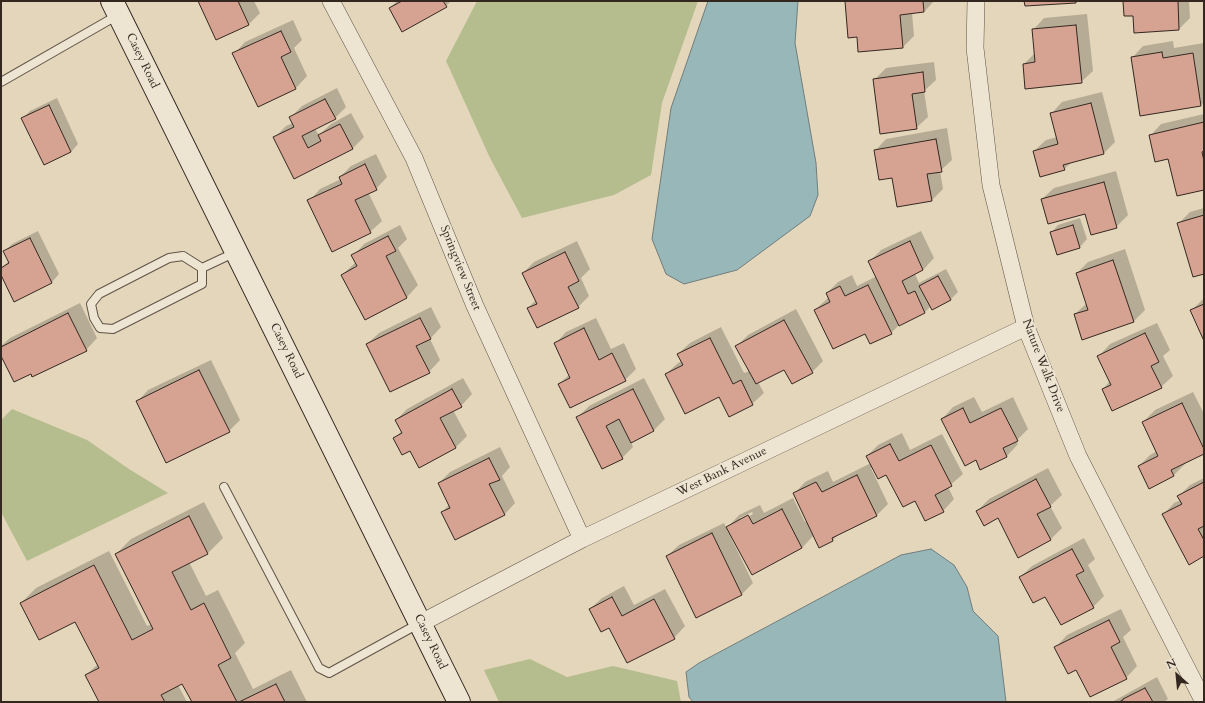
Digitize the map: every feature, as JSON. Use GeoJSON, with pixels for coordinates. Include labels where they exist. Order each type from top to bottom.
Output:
{"type":"FeatureCollection","features":[{"type":"Feature","properties":{"kind":"street","name":"Springview Street"},"geometry":{"type":"LineString","coordinates":[[331,1],[414,158],[475,306],[582,539]]}},
{"type":"Feature","properties":{"kind":"street","name":"Nature Walk Drive"},"geometry":{"type":"LineString","coordinates":[[976,1],[975,48],[991,186],[1026,327],[1078,456],[1204,702]]}},
{"type":"Feature","properties":{"kind":"street","name":"Casey Road"},"geometry":{"type":"LineString","coordinates":[[116,8],[459,702]]}},
{"type":"Feature","properties":{"kind":"street","name":"West Bank Avenue"},"geometry":{"type":"LineString","coordinates":[[421,623],[582,539],[1026,327]]}},
{"type":"Feature","properties":{"kind":"lane"},"geometry":{"type":"LineString","coordinates":[[1,82],[116,8]]}},
{"type":"Feature","properties":{"kind":"lane"},"geometry":{"type":"LineString","coordinates":[[202,268],[237,252]]}},
{"type":"Feature","properties":{"kind":"lane"},"geometry":{"type":"LineString","coordinates":[[183,256],[202,268],[202,284],[113,329],[100,328],[94,318],[91,304],[99,294],[169,258],[183,256]]}},
{"type":"Feature","properties":{"kind":"lane"},"geometry":{"type":"LineString","coordinates":[[224,487],[319,668],[329,673],[421,623]]}},
{"type":"Feature","properties":{"kind":"green space"},"geometry":{"type":"Polygon","coordinates":[[[477,1],[698,1],[662,103],[651,175],[614,195],[522,218],[490,158],[446,61],[477,1]]]}},
{"type":"Feature","properties":{"kind":"green space"},"geometry":{"type":"Polygon","coordinates":[[[12,409],[87,440],[129,469],[168,493],[27,561],[1,512],[1,420],[12,409]]]}},
{"type":"Feature","properties":{"kind":"green space"},"geometry":{"type":"Polygon","coordinates":[[[530,659],[567,677],[613,666],[677,681],[681,702],[499,702],[484,670],[530,659]]]}},
{"type":"Feature","properties":{"kind":"water"},"geometry":{"type":"Polygon","coordinates":[[[708,1],[798,1],[795,43],[816,163],[818,195],[810,216],[737,270],[684,284],[666,274],[652,239],[671,108],[708,1]]]}},
{"type":"Feature","properties":{"kind":"water"},"geometry":{"type":"Polygon","coordinates":[[[931,549],[954,565],[967,587],[973,611],[998,636],[1006,702],[693,702],[689,697],[686,672],[699,663],[901,555],[931,549]]]}},
{"type":"Feature","properties":{"kind":"building"},"geometry":{"type":"Polygon","coordinates":[[[198,1],[238,1],[249,25],[216,40],[198,1]]]}},
{"type":"Feature","properties":{"kind":"building"},"geometry":{"type":"Polygon","coordinates":[[[402,1],[443,1],[447,7],[402,32],[389,8],[402,1]]]}},
{"type":"Feature","properties":{"kind":"building"},"geometry":{"type":"Polygon","coordinates":[[[845,1],[923,1],[924,12],[900,15],[903,48],[858,52],[857,37],[848,38],[845,1]]]}},
{"type":"Feature","properties":{"kind":"building"},"geometry":{"type":"Polygon","coordinates":[[[1024,1],[1076,1],[1076,3],[1025,6],[1024,1]]]}},
{"type":"Feature","properties":{"kind":"building"},"geometry":{"type":"Polygon","coordinates":[[[1123,1],[1178,1],[1179,30],[1134,33],[1133,16],[1124,16],[1123,1]]]}},
{"type":"Feature","properties":{"kind":"building"},"geometry":{"type":"Polygon","coordinates":[[[1076,25],[1082,83],[1025,89],[1023,64],[1035,62],[1032,29],[1076,25]]]}},
{"type":"Feature","properties":{"kind":"building"},"geometry":{"type":"Polygon","coordinates":[[[281,31],[291,52],[281,57],[296,89],[258,107],[232,53],[281,31]]]}},
{"type":"Feature","properties":{"kind":"building"},"geometry":{"type":"Polygon","coordinates":[[[1162,52],[1163,58],[1193,53],[1201,106],[1140,116],[1131,57],[1162,52]]]}},
{"type":"Feature","properties":{"kind":"building"},"geometry":{"type":"Polygon","coordinates":[[[923,72],[925,92],[912,94],[917,129],[880,134],[873,79],[923,72]]]}},
{"type":"Feature","properties":{"kind":"building"},"geometry":{"type":"Polygon","coordinates":[[[325,99],[336,119],[302,136],[308,148],[321,141],[318,135],[340,124],[353,149],[294,179],[273,137],[294,127],[289,117],[325,99]]]}},
{"type":"Feature","properties":{"kind":"building"},"geometry":{"type":"Polygon","coordinates":[[[1091,103],[1104,154],[1063,165],[1065,170],[1040,177],[1033,151],[1058,144],[1050,113],[1091,103]]]}},
{"type":"Feature","properties":{"kind":"building"},"geometry":{"type":"Polygon","coordinates":[[[49,105],[71,152],[44,165],[21,118],[49,105]]]}},
{"type":"Feature","properties":{"kind":"building"},"geometry":{"type":"Polygon","coordinates":[[[1204,122],[1204,151],[1202,152],[1204,161],[1204,190],[1177,196],[1168,159],[1155,162],[1149,135],[1204,122]]]}},
{"type":"Feature","properties":{"kind":"building"},"geometry":{"type":"Polygon","coordinates":[[[936,139],[942,172],[927,174],[932,201],[897,207],[892,178],[879,180],[874,150],[936,139]]]}},
{"type":"Feature","properties":{"kind":"building"},"geometry":{"type":"Polygon","coordinates":[[[365,164],[377,190],[355,200],[371,233],[332,252],[307,200],[342,184],[339,177],[365,164]]]}},
{"type":"Feature","properties":{"kind":"building"},"geometry":{"type":"Polygon","coordinates":[[[1104,182],[1117,228],[1091,235],[1085,214],[1048,224],[1041,199],[1104,182]]]}},
{"type":"Feature","properties":{"kind":"building"},"geometry":{"type":"Polygon","coordinates":[[[1204,215],[1204,274],[1193,277],[1177,223],[1204,215]]]}},
{"type":"Feature","properties":{"kind":"building"},"geometry":{"type":"Polygon","coordinates":[[[1073,225],[1080,248],[1057,255],[1050,232],[1073,225]]]}},
{"type":"Feature","properties":{"kind":"building"},"geometry":{"type":"Polygon","coordinates":[[[388,236],[396,251],[386,256],[407,298],[365,320],[341,275],[357,266],[351,255],[388,236]]]}},
{"type":"Feature","properties":{"kind":"building"},"geometry":{"type":"Polygon","coordinates":[[[30,238],[52,283],[14,302],[1,275],[1,268],[9,263],[3,251],[30,238]]]}},
{"type":"Feature","properties":{"kind":"building"},"geometry":{"type":"Polygon","coordinates":[[[910,241],[923,270],[902,281],[908,294],[915,291],[925,313],[899,326],[868,261],[910,241]]]}},
{"type":"Feature","properties":{"kind":"building"},"geometry":{"type":"Polygon","coordinates":[[[565,252],[579,281],[568,287],[579,308],[537,328],[527,308],[537,304],[522,273],[565,252]]]}},
{"type":"Feature","properties":{"kind":"building"},"geometry":{"type":"Polygon","coordinates":[[[1113,260],[1134,322],[1082,340],[1074,314],[1088,310],[1076,273],[1113,260]]]}},
{"type":"Feature","properties":{"kind":"building"},"geometry":{"type":"Polygon","coordinates":[[[938,276],[951,300],[932,310],[919,286],[938,276]]]}},
{"type":"Feature","properties":{"kind":"building"},"geometry":{"type":"Polygon","coordinates":[[[868,285],[892,334],[870,344],[865,334],[833,349],[814,310],[830,302],[826,293],[840,286],[845,296],[868,285]]]}},
{"type":"Feature","properties":{"kind":"building"},"geometry":{"type":"Polygon","coordinates":[[[1204,304],[1204,341],[1190,310],[1204,304]]]}},
{"type":"Feature","properties":{"kind":"building"},"geometry":{"type":"Polygon","coordinates":[[[68,313],[87,351],[32,377],[31,374],[14,382],[1,356],[1,347],[68,313]]]}},
{"type":"Feature","properties":{"kind":"building"},"geometry":{"type":"Polygon","coordinates":[[[420,318],[431,339],[416,346],[430,373],[390,392],[366,344],[420,318]]]}},
{"type":"Feature","properties":{"kind":"building"},"geometry":{"type":"Polygon","coordinates":[[[784,320],[813,373],[792,384],[784,370],[756,384],[735,346],[784,320]]]}},
{"type":"Feature","properties":{"kind":"building"},"geometry":{"type":"Polygon","coordinates":[[[584,328],[599,360],[612,353],[626,381],[570,408],[558,384],[570,378],[554,343],[584,328]]]}},
{"type":"Feature","properties":{"kind":"building"},"geometry":{"type":"Polygon","coordinates":[[[1145,333],[1159,362],[1151,366],[1162,388],[1112,411],[1102,389],[1111,385],[1097,356],[1145,333]]]}},
{"type":"Feature","properties":{"kind":"building"},"geometry":{"type":"Polygon","coordinates":[[[710,338],[733,384],[741,380],[753,405],[729,417],[719,397],[685,414],[665,374],[683,365],[677,354],[710,338]]]}},
{"type":"Feature","properties":{"kind":"building"},"geometry":{"type":"Polygon","coordinates":[[[199,370],[230,432],[166,463],[136,401],[199,370]]]}},
{"type":"Feature","properties":{"kind":"building"},"geometry":{"type":"Polygon","coordinates":[[[452,389],[462,407],[440,418],[456,448],[419,468],[410,451],[402,455],[393,438],[402,433],[395,420],[452,389]]]}},
{"type":"Feature","properties":{"kind":"building"},"geometry":{"type":"Polygon","coordinates":[[[633,389],[654,431],[631,443],[619,419],[606,426],[623,459],[602,469],[576,417],[633,389]]]}},
{"type":"Feature","properties":{"kind":"building"},"geometry":{"type":"Polygon","coordinates":[[[1182,403],[1204,449],[1204,454],[1171,470],[1174,476],[1149,489],[1138,466],[1158,456],[1142,422],[1182,403]]]}},
{"type":"Feature","properties":{"kind":"building"},"geometry":{"type":"Polygon","coordinates":[[[963,408],[970,423],[1001,408],[1018,441],[1003,448],[1007,457],[980,470],[976,460],[965,466],[941,419],[963,408]]]}},
{"type":"Feature","properties":{"kind":"building"},"geometry":{"type":"Polygon","coordinates":[[[890,444],[899,461],[931,445],[952,486],[935,495],[944,512],[925,521],[915,501],[903,507],[886,475],[878,479],[866,456],[890,444]]]}},
{"type":"Feature","properties":{"kind":"building"},"geometry":{"type":"Polygon","coordinates":[[[489,458],[500,480],[489,484],[505,515],[455,540],[441,512],[450,508],[438,483],[489,458]]]}},
{"type":"Feature","properties":{"kind":"building"},"geometry":{"type":"Polygon","coordinates":[[[857,475],[877,516],[832,538],[833,541],[819,548],[793,493],[816,482],[822,492],[857,475]]]}},
{"type":"Feature","properties":{"kind":"building"},"geometry":{"type":"Polygon","coordinates":[[[1036,479],[1051,507],[1037,514],[1051,540],[1018,558],[998,518],[984,526],[976,511],[1036,479]]]}},
{"type":"Feature","properties":{"kind":"building"},"geometry":{"type":"Polygon","coordinates":[[[1204,482],[1204,526],[1198,529],[1204,540],[1204,556],[1189,565],[1162,514],[1182,504],[1177,496],[1204,482]]]}},
{"type":"Feature","properties":{"kind":"building"},"geometry":{"type":"Polygon","coordinates":[[[782,509],[802,548],[752,575],[726,527],[748,515],[753,524],[782,509]]]}},
{"type":"Feature","properties":{"kind":"building"},"geometry":{"type":"Polygon","coordinates":[[[189,516],[208,554],[172,572],[191,610],[204,603],[231,658],[218,665],[237,702],[192,702],[182,684],[161,695],[165,702],[99,702],[85,675],[99,668],[75,622],[39,640],[20,603],[94,565],[132,640],[153,629],[115,554],[189,516]]]}},
{"type":"Feature","properties":{"kind":"building"},"geometry":{"type":"Polygon","coordinates":[[[712,533],[742,595],[696,618],[666,556],[712,533]]]}},
{"type":"Feature","properties":{"kind":"building"},"geometry":{"type":"Polygon","coordinates":[[[1072,549],[1084,571],[1076,575],[1094,608],[1061,625],[1045,597],[1033,603],[1019,577],[1072,549]]]}},
{"type":"Feature","properties":{"kind":"building"},"geometry":{"type":"Polygon","coordinates":[[[612,597],[622,616],[654,599],[675,639],[627,663],[609,628],[601,632],[589,609],[612,597]]]}},
{"type":"Feature","properties":{"kind":"building"},"geometry":{"type":"Polygon","coordinates":[[[1109,620],[1120,642],[1111,647],[1127,679],[1090,697],[1076,670],[1068,674],[1054,647],[1109,620]]]}},
{"type":"Feature","properties":{"kind":"building"},"geometry":{"type":"Polygon","coordinates":[[[276,684],[285,702],[239,702],[276,684]]]}},
{"type":"Feature","properties":{"kind":"building"},"geometry":{"type":"Polygon","coordinates":[[[1145,688],[1153,702],[1119,702],[1123,699],[1145,688]]]}}]}
